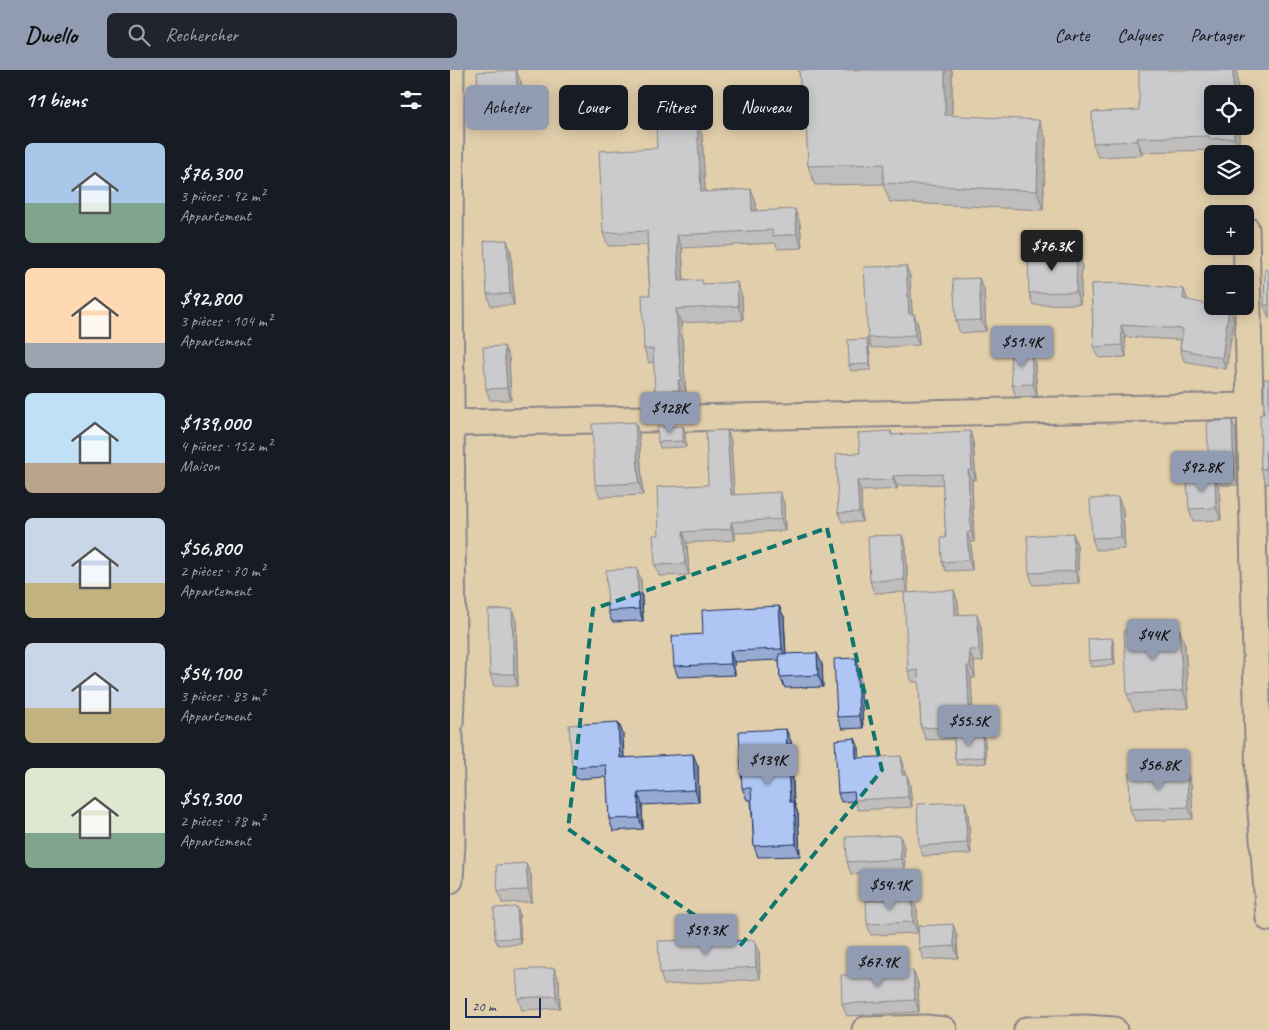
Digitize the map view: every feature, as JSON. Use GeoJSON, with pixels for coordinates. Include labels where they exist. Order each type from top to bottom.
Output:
{"type":"FeatureCollection","features":[{"type":"Feature","properties":{"kind":"street"},"geometry":{"type":"LineString","coordinates":[[450,724],[452,70]]}},
{"type":"Feature","properties":{"kind":"street"},"geometry":{"type":"LineString","coordinates":[[1247,255],[1263,687],[1260,785],[1269,918]]}},
{"type":"Feature","properties":{"kind":"street"},"geometry":{"type":"LineString","coordinates":[[452,424],[1251,406]]}},
{"type":"Feature","properties":{"kind":"street"},"geometry":{"type":"LineString","coordinates":[[450,736],[452,841],[450,880]]}},
{"type":"Feature","properties":{"kind":"street"},"geometry":{"type":"LineString","coordinates":[[866,1030],[926,1028],[944,1030]]}},
{"type":"Feature","properties":{"kind":"street"},"geometry":{"type":"LineString","coordinates":[[1027,1030],[1084,1028],[1114,1030]]}},
{"type":"Feature","properties":{"kind":"highlighted area"},"geometry":{"type":"Polygon","coordinates":[[[827,528],[882,770],[740,946],[568,829],[593,609],[827,528]]]}},
{"type":"Feature","properties":{"kind":"building"},"geometry":{"type":"Polygon","coordinates":[[[516,70],[517,85],[478,85],[477,72],[516,70]]]}},
{"type":"Feature","properties":{"kind":"building"},"geometry":{"type":"Polygon","coordinates":[[[799,70],[945,70],[945,115],[1039,120],[1037,191],[883,183],[884,164],[808,166],[806,130],[809,130],[809,85],[800,85],[799,70]]]}},
{"type":"Feature","properties":{"kind":"building"},"geometry":{"type":"Polygon","coordinates":[[[1139,70],[1233,70],[1233,85],[1204,85],[1204,135],[1234,135],[1234,138],[1209,139],[1209,136],[1137,138],[1137,141],[1093,143],[1092,112],[1139,110],[1139,70]]]}},
{"type":"Feature","properties":{"kind":"building"},"geometry":{"type":"Polygon","coordinates":[[[656,130],[698,130],[701,192],[751,189],[752,211],[795,209],[797,234],[773,236],[772,230],[677,235],[679,281],[702,280],[703,284],[737,282],[738,306],[676,309],[681,380],[678,380],[679,390],[655,391],[653,349],[644,349],[642,295],[650,295],[647,231],[603,233],[599,151],[657,148],[656,130]]]}},
{"type":"Feature","properties":{"kind":"building"},"geometry":{"type":"Polygon","coordinates":[[[507,240],[510,294],[487,294],[484,241],[507,240]]]}},
{"type":"Feature","properties":{"kind":"building"},"geometry":{"type":"Polygon","coordinates":[[[1077,252],[1076,292],[1029,293],[1028,253],[1077,252]]]}},
{"type":"Feature","properties":{"kind":"building"},"geometry":{"type":"Polygon","coordinates":[[[906,266],[909,314],[914,314],[915,335],[868,338],[864,267],[906,266]]]}},
{"type":"Feature","properties":{"kind":"building"},"geometry":{"type":"Polygon","coordinates":[[[1265,269],[1269,269],[1269,305],[1264,305],[1265,269]]]}},
{"type":"Feature","properties":{"kind":"building"},"geometry":{"type":"Polygon","coordinates":[[[979,278],[981,320],[956,321],[953,279],[979,278]]]}},
{"type":"Feature","properties":{"kind":"building"},"geometry":{"type":"Polygon","coordinates":[[[1118,283],[1184,289],[1183,299],[1204,303],[1204,315],[1228,315],[1222,358],[1180,349],[1183,329],[1121,325],[1122,345],[1094,347],[1091,284],[1118,283]]]}},
{"type":"Feature","properties":{"kind":"building"},"geometry":{"type":"Polygon","coordinates":[[[867,339],[869,364],[849,365],[848,340],[867,339]]]}},
{"type":"Feature","properties":{"kind":"building"},"geometry":{"type":"Polygon","coordinates":[[[504,346],[507,388],[486,389],[483,347],[504,346]]]}},
{"type":"Feature","properties":{"kind":"building"},"geometry":{"type":"Polygon","coordinates":[[[1031,351],[1033,384],[1012,385],[1010,352],[1031,351]]]}},
{"type":"Feature","properties":{"kind":"building"},"geometry":{"type":"Polygon","coordinates":[[[1264,379],[1269,379],[1269,452],[1265,452],[1266,469],[1261,469],[1260,414],[1264,414],[1264,379]]]}},
{"type":"Feature","properties":{"kind":"building"},"geometry":{"type":"Polygon","coordinates":[[[1232,420],[1234,474],[1209,474],[1207,422],[1232,420]]]}},
{"type":"Feature","properties":{"kind":"building"},"geometry":{"type":"Polygon","coordinates":[[[635,422],[639,483],[595,485],[592,424],[635,422]]]}},
{"type":"Feature","properties":{"kind":"building"},"geometry":{"type":"Polygon","coordinates":[[[683,426],[683,441],[658,442],[657,427],[683,426]]]}},
{"type":"Feature","properties":{"kind":"building"},"geometry":{"type":"Polygon","coordinates":[[[727,430],[731,495],[780,492],[781,519],[731,522],[731,529],[683,532],[685,564],[655,565],[653,535],[659,535],[657,487],[708,485],[706,431],[727,430]]]}},
{"type":"Feature","properties":{"kind":"building"},"geometry":{"type":"Polygon","coordinates":[[[891,431],[891,435],[970,431],[972,470],[968,470],[971,532],[967,533],[969,560],[942,562],[941,538],[946,538],[942,474],[893,476],[893,480],[857,481],[859,512],[838,513],[836,454],[860,453],[858,433],[891,431]]]}},
{"type":"Feature","properties":{"kind":"building"},"geometry":{"type":"Polygon","coordinates":[[[1215,477],[1216,508],[1189,509],[1187,479],[1215,477]]]}},
{"type":"Feature","properties":{"kind":"building"},"geometry":{"type":"Polygon","coordinates":[[[1118,497],[1121,537],[1092,538],[1090,499],[1118,497]]]}},
{"type":"Feature","properties":{"kind":"building"},"geometry":{"type":"Polygon","coordinates":[[[1073,533],[1075,571],[1029,573],[1027,536],[1073,533]]]}},
{"type":"Feature","properties":{"kind":"building"},"geometry":{"type":"Polygon","coordinates":[[[902,535],[904,580],[870,581],[868,536],[902,535]]]}},
{"type":"Feature","properties":{"kind":"building"},"geometry":{"type":"Polygon","coordinates":[[[637,568],[639,609],[608,611],[606,570],[637,568]]]}},
{"type":"Feature","properties":{"kind":"building"},"geometry":{"type":"Polygon","coordinates":[[[954,590],[955,615],[977,614],[979,650],[969,650],[970,666],[967,666],[970,726],[921,728],[918,670],[908,671],[904,593],[954,590]]]}},
{"type":"Feature","properties":{"kind":"building"},"geometry":{"type":"Polygon","coordinates":[[[779,606],[782,649],[730,651],[731,664],[674,666],[672,636],[703,634],[702,610],[779,606]]]}},
{"type":"Feature","properties":{"kind":"building"},"geometry":{"type":"Polygon","coordinates":[[[512,609],[514,674],[490,674],[488,610],[512,609]]]}},
{"type":"Feature","properties":{"kind":"building"},"geometry":{"type":"Polygon","coordinates":[[[1179,628],[1183,691],[1127,694],[1124,630],[1179,628]]]}},
{"type":"Feature","properties":{"kind":"building"},"geometry":{"type":"Polygon","coordinates":[[[1112,638],[1113,659],[1089,661],[1088,639],[1112,638]]]}},
{"type":"Feature","properties":{"kind":"building"},"geometry":{"type":"Polygon","coordinates":[[[817,653],[818,675],[780,677],[779,654],[817,653]]]}},
{"type":"Feature","properties":{"kind":"building"},"geometry":{"type":"Polygon","coordinates":[[[856,658],[859,716],[837,717],[834,659],[856,658]]]}},
{"type":"Feature","properties":{"kind":"building"},"geometry":{"type":"Polygon","coordinates":[[[618,722],[620,758],[693,754],[695,790],[638,793],[639,818],[609,819],[606,765],[572,767],[569,725],[618,722]]]}},
{"type":"Feature","properties":{"kind":"building"},"geometry":{"type":"Polygon","coordinates":[[[786,729],[790,802],[794,802],[796,844],[754,846],[751,788],[742,788],[739,731],[786,729]]]}},
{"type":"Feature","properties":{"kind":"building"},"geometry":{"type":"Polygon","coordinates":[[[982,735],[984,757],[955,759],[954,736],[982,735]]]}},
{"type":"Feature","properties":{"kind":"building"},"geometry":{"type":"Polygon","coordinates":[[[855,738],[856,758],[901,756],[902,775],[907,775],[908,797],[855,800],[854,792],[838,793],[835,740],[855,738]]]}},
{"type":"Feature","properties":{"kind":"building"},"geometry":{"type":"Polygon","coordinates":[[[1187,772],[1188,807],[1130,809],[1129,774],[1187,772]]]}},
{"type":"Feature","properties":{"kind":"building"},"geometry":{"type":"Polygon","coordinates":[[[965,802],[967,843],[919,846],[917,804],[965,802]]]}},
{"type":"Feature","properties":{"kind":"building"},"geometry":{"type":"Polygon","coordinates":[[[900,835],[901,859],[847,862],[846,837],[900,835]]]}},
{"type":"Feature","properties":{"kind":"building"},"geometry":{"type":"Polygon","coordinates":[[[526,863],[528,890],[498,891],[496,865],[526,863]]]}},
{"type":"Feature","properties":{"kind":"building"},"geometry":{"type":"Polygon","coordinates":[[[912,898],[913,922],[867,924],[866,901],[912,898]]]}},
{"type":"Feature","properties":{"kind":"building"},"geometry":{"type":"Polygon","coordinates":[[[517,907],[519,938],[495,939],[494,908],[517,907]]]}},
{"type":"Feature","properties":{"kind":"building"},"geometry":{"type":"Polygon","coordinates":[[[953,924],[954,946],[919,948],[918,926],[953,924]]]}},
{"type":"Feature","properties":{"kind":"building"},"geometry":{"type":"Polygon","coordinates":[[[688,940],[689,943],[755,940],[756,967],[660,973],[658,941],[688,940]]]}},
{"type":"Feature","properties":{"kind":"building"},"geometry":{"type":"Polygon","coordinates":[[[554,968],[556,996],[518,998],[516,970],[554,968]]]}},
{"type":"Feature","properties":{"kind":"building"},"geometry":{"type":"Polygon","coordinates":[[[913,971],[915,1000],[842,1004],[841,975],[913,971]]]}}]}
